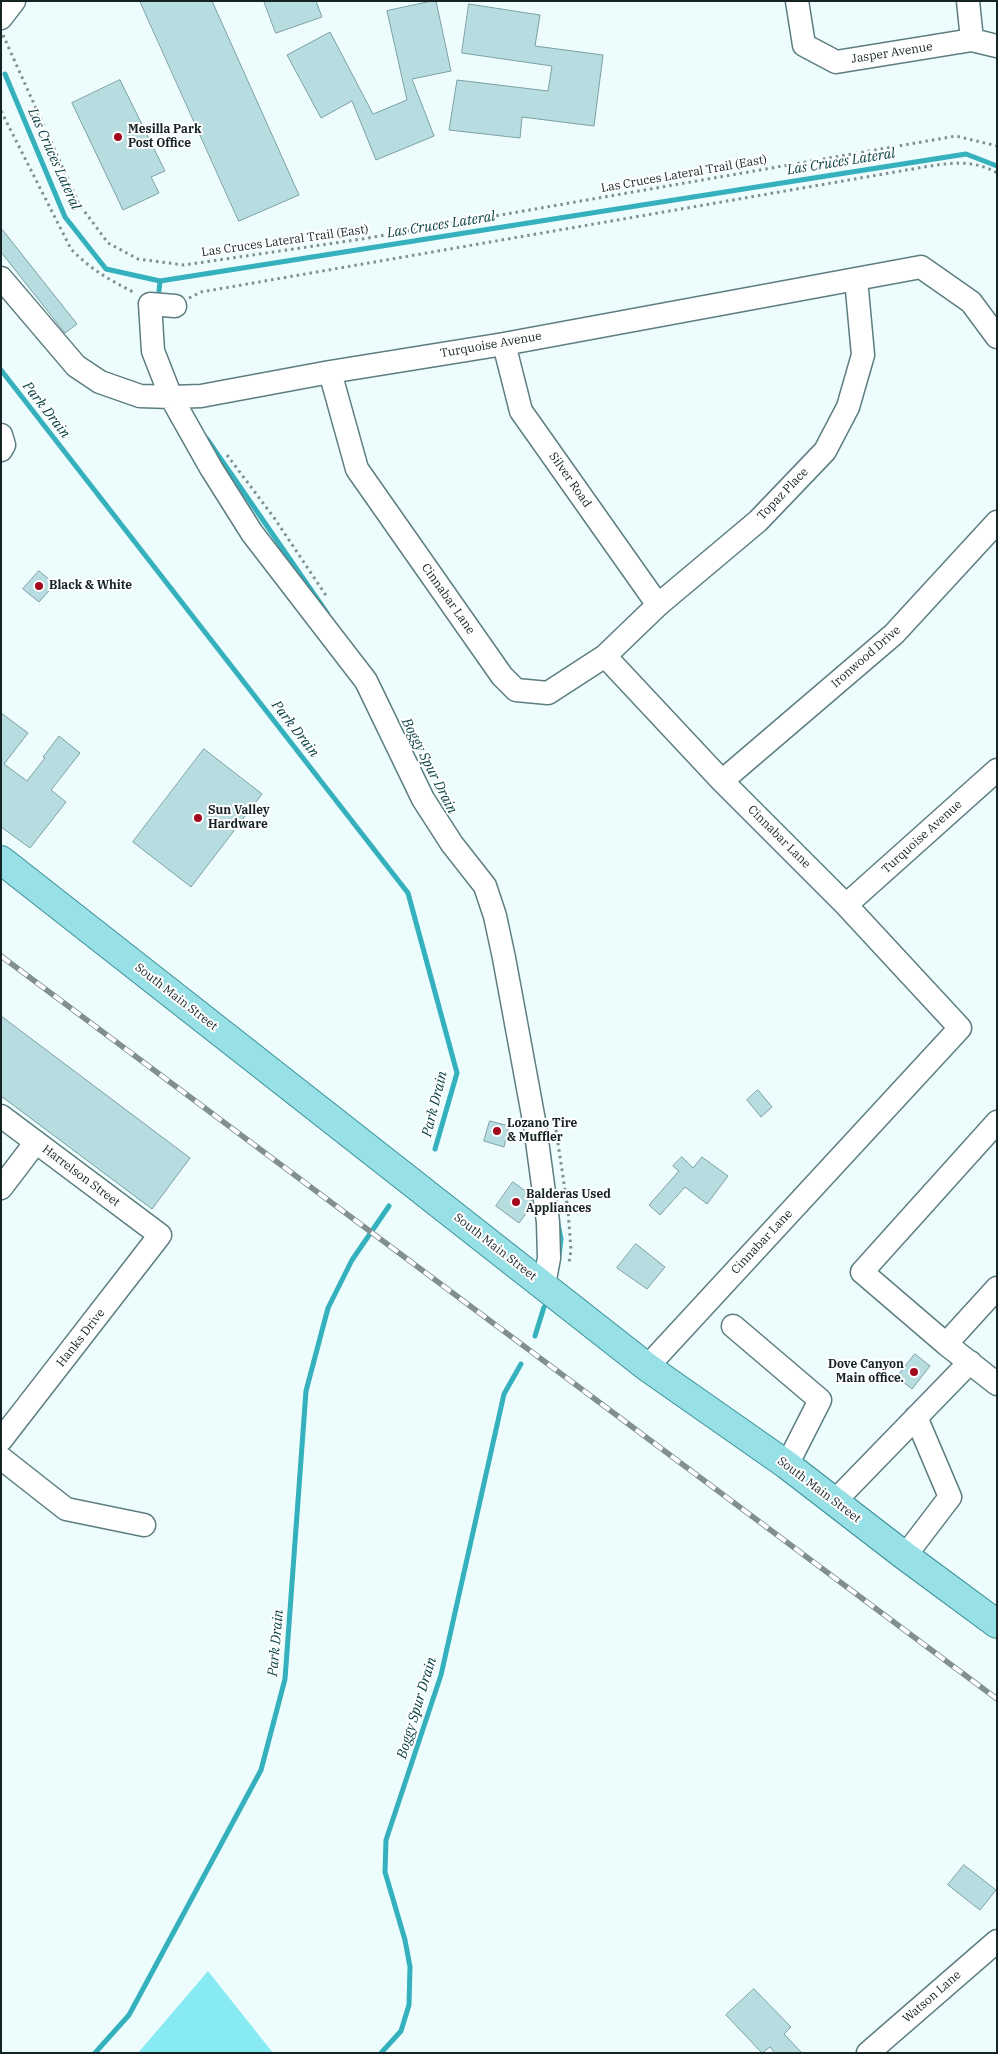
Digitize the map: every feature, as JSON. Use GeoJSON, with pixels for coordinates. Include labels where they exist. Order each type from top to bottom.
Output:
{"type":"FeatureCollection","features":[{"type":"Feature","properties":{"kind":"main road","name":"South Main Street"},"geometry":{"type":"LineString","coordinates":[[1,860],[647,1367],[787,1465],[997,1624]]}},
{"type":"Feature","properties":{"kind":"street"},"geometry":{"type":"LineString","coordinates":[[1,18],[14,1]]}},
{"type":"Feature","properties":{"kind":"street","name":"Jasper Avenue"},"geometry":{"type":"LineString","coordinates":[[797,1],[804,45],[836,62],[972,40],[997,46]]}},
{"type":"Feature","properties":{"kind":"street"},"geometry":{"type":"LineString","coordinates":[[968,1],[972,40]]}},
{"type":"Feature","properties":{"kind":"street","name":"Turquoise Avenue"},"geometry":{"type":"LineString","coordinates":[[1,278],[76,366],[100,382],[140,396],[201,396],[330,372],[504,344],[921,267],[971,302],[997,337]]}},
{"type":"Feature","properties":{"kind":"street","name":"Topaz Place"},"geometry":{"type":"LineString","coordinates":[[605,656],[658,605],[758,521],[825,451],[848,407],[863,355],[856,279]]}},
{"type":"Feature","properties":{"kind":"street"},"geometry":{"type":"LineString","coordinates":[[175,306],[150,304],[154,351],[171,397],[211,468],[252,533],[366,682],[423,799],[452,844],[485,886],[504,958],[536,1126],[548,1222],[549,1258],[544,1285]]}},
{"type":"Feature","properties":{"kind":"street","name":"Silver Road"},"geometry":{"type":"LineString","coordinates":[[504,344],[521,411],[658,605]]}},
{"type":"Feature","properties":{"kind":"street","name":"Cinnabar Lane"},"geometry":{"type":"LineString","coordinates":[[330,372],[357,469],[502,676],[516,690],[548,693],[605,656],[722,781],[846,905],[960,1028],[647,1367]]}},
{"type":"Feature","properties":{"kind":"street"},"geometry":{"type":"LineString","coordinates":[[1,435],[4,446],[1,450]]}},
{"type":"Feature","properties":{"kind":"street","name":"Ironwood Drive"},"geometry":{"type":"LineString","coordinates":[[722,781],[894,634],[997,522]]}},
{"type":"Feature","properties":{"kind":"street","name":"Turquoise Avenue"},"geometry":{"type":"LineString","coordinates":[[846,905],[997,770]]}},
{"type":"Feature","properties":{"kind":"street","name":"Harrelson Street"},"geometry":{"type":"LineString","coordinates":[[1,1116],[160,1235]]}},
{"type":"Feature","properties":{"kind":"street"},"geometry":{"type":"LineString","coordinates":[[996,1124],[862,1272],[946,1344],[997,1384]]}},
{"type":"Feature","properties":{"kind":"street"},"geometry":{"type":"LineString","coordinates":[[1,1188],[36,1142]]}},
{"type":"Feature","properties":{"kind":"street","name":"Hanks Drive"},"geometry":{"type":"LineString","coordinates":[[1,1440],[160,1235]]}},
{"type":"Feature","properties":{"kind":"street"},"geometry":{"type":"LineString","coordinates":[[946,1344],[997,1288]]}},
{"type":"Feature","properties":{"kind":"street"},"geometry":{"type":"LineString","coordinates":[[734,1326],[820,1400],[787,1465]]}},
{"type":"Feature","properties":{"kind":"street"},"geometry":{"type":"LineString","coordinates":[[835,1501],[970,1362]]}},
{"type":"Feature","properties":{"kind":"street"},"geometry":{"type":"LineString","coordinates":[[905,1556],[950,1497],[916,1417]]}},
{"type":"Feature","properties":{"kind":"street"},"geometry":{"type":"LineString","coordinates":[[1,1458],[66,1509],[144,1525]]}},
{"type":"Feature","properties":{"kind":"street","name":"Watson Lane"},"geometry":{"type":"LineString","coordinates":[[868,2053],[997,1941]]}},
{"type":"Feature","properties":{"kind":"path","name":"Las Cruces Lateral Trail (East)"},"geometry":{"type":"LineString","coordinates":[[1,32],[79,204],[108,243],[138,259],[184,265],[362,239],[956,136],[997,146]]}},
{"type":"Feature","properties":{"kind":"path"},"geometry":{"type":"LineString","coordinates":[[1,111],[71,249],[99,274],[143,297],[150,304]]}},
{"type":"Feature","properties":{"kind":"path"},"geometry":{"type":"LineString","coordinates":[[175,306],[201,292],[924,167],[958,162],[973,164],[997,173]]}},
{"type":"Feature","properties":{"kind":"path"},"geometry":{"type":"LineString","coordinates":[[226,454],[275,519],[332,603]]}},
{"type":"Feature","properties":{"kind":"path"},"geometry":{"type":"LineString","coordinates":[[556,1129],[571,1250],[568,1266]]}},
{"type":"Feature","properties":{"kind":"shaded area"},"geometry":{"type":"Polygon","coordinates":[[[208,1971],[273,2053],[138,2053],[208,1971]]]}},
{"type":"Feature","properties":{"kind":"building"},"geometry":{"type":"Polygon","coordinates":[[[140,1],[212,1],[299,195],[239,221],[140,1]]]}},
{"type":"Feature","properties":{"kind":"building"},"geometry":{"type":"Polygon","coordinates":[[[264,1],[316,1],[322,17],[276,33],[264,1]]]}},
{"type":"Feature","properties":{"kind":"building"},"geometry":{"type":"Polygon","coordinates":[[[436,1],[451,71],[412,79],[434,136],[376,160],[352,101],[321,118],[287,55],[330,32],[373,114],[407,100],[387,11],[436,1]]]}},
{"type":"Feature","properties":{"kind":"building"},"geometry":{"type":"Polygon","coordinates":[[[469,4],[540,15],[535,46],[603,55],[594,126],[522,117],[520,138],[449,130],[457,80],[548,91],[552,66],[462,53],[469,4]]]}},
{"type":"Feature","properties":{"kind":"building","name":"Mesilla Park Post Office"},"geometry":{"type":"Polygon","coordinates":[[[120,80],[165,171],[151,177],[159,193],[123,210],[72,103],[120,80]]]}},
{"type":"Feature","properties":{"kind":"building"},"geometry":{"type":"Polygon","coordinates":[[[1,228],[77,324],[65,333],[1,252],[1,228]]]}},
{"type":"Feature","properties":{"kind":"building","name":"Black & White"},"geometry":{"type":"Polygon","coordinates":[[[39,571],[55,584],[39,602],[23,589],[39,571]]]}},
{"type":"Feature","properties":{"kind":"building"},"geometry":{"type":"Polygon","coordinates":[[[1,713],[28,733],[4,764],[27,781],[59,736],[80,753],[51,790],[66,802],[30,848],[1,827],[1,713]]]}},
{"type":"Feature","properties":{"kind":"building","name":"Sun Valley Hardware"},"geometry":{"type":"Polygon","coordinates":[[[204,749],[262,794],[191,887],[133,842],[204,749]]]}},
{"type":"Feature","properties":{"kind":"building"},"geometry":{"type":"Polygon","coordinates":[[[1,1016],[190,1158],[152,1209],[1,1096],[1,1016]]]}},
{"type":"Feature","properties":{"kind":"building"},"geometry":{"type":"Polygon","coordinates":[[[758,1090],[772,1107],[761,1117],[747,1100],[758,1090]]]}},
{"type":"Feature","properties":{"kind":"building","name":"Lozano Tire & Muffler"},"geometry":{"type":"Polygon","coordinates":[[[490,1121],[509,1126],[504,1147],[484,1141],[490,1121]]]}},
{"type":"Feature","properties":{"kind":"building"},"geometry":{"type":"Polygon","coordinates":[[[682,1157],[693,1168],[702,1157],[728,1176],[707,1204],[685,1187],[660,1215],[649,1205],[679,1171],[673,1166],[682,1157]]]}},
{"type":"Feature","properties":{"kind":"building","name":"Balderas Used Appliances"},"geometry":{"type":"Polygon","coordinates":[[[513,1182],[531,1195],[532,1205],[519,1223],[496,1206],[513,1182]]]}},
{"type":"Feature","properties":{"kind":"building"},"geometry":{"type":"Polygon","coordinates":[[[636,1244],[665,1267],[647,1289],[617,1268],[636,1244]]]}},
{"type":"Feature","properties":{"kind":"building","name":"Dove Canyon Main office."},"geometry":{"type":"Polygon","coordinates":[[[915,1354],[930,1366],[912,1389],[897,1377],[915,1354]]]}},
{"type":"Feature","properties":{"kind":"building"},"geometry":{"type":"Polygon","coordinates":[[[964,1865],[996,1890],[980,1910],[948,1885],[964,1865]]]}},
{"type":"Feature","properties":{"kind":"building"},"geometry":{"type":"Polygon","coordinates":[[[754,1989],[791,2027],[784,2034],[802,2053],[775,2053],[770,2047],[762,2053],[726,2015],[754,1989]]]}},
{"type":"Feature","properties":{"kind":"waterway","name":"Las Cruces Lateral"},"geometry":{"type":"LineString","coordinates":[[5,74],[65,217],[106,269],[160,281],[966,154],[997,166]]}},
{"type":"Feature","properties":{"kind":"waterway","name":"Boggy Spur Drain"},"geometry":{"type":"LineString","coordinates":[[159,291],[160,281]]}},
{"type":"Feature","properties":{"kind":"waterway","name":"Park Drain"},"geometry":{"type":"LineString","coordinates":[[1,370],[408,893],[457,1073],[435,1149]]}},
{"type":"Feature","properties":{"kind":"waterway","name":"Boggy Spur Drain"},"geometry":{"type":"LineString","coordinates":[[207,439],[327,613]]}},
{"type":"Feature","properties":{"kind":"waterway","name":"Park Drain"},"geometry":{"type":"LineString","coordinates":[[95,2053],[129,2015],[261,1770],[285,1679],[306,1391],[328,1308],[352,1260],[389,1206]]}},
{"type":"Feature","properties":{"kind":"waterway","name":"Boggy Spur Drain"},"geometry":{"type":"LineString","coordinates":[[558,1224],[561,1239],[559,1256]]}},
{"type":"Feature","properties":{"kind":"waterway","name":"Boggy Spur Drain"},"geometry":{"type":"LineString","coordinates":[[535,1336],[544,1307]]}},
{"type":"Feature","properties":{"kind":"waterway","name":"Boggy Spur Drain"},"geometry":{"type":"LineString","coordinates":[[381,2053],[401,2031],[409,2005],[410,1967],[405,1940],[385,1872],[386,1840],[441,1675],[504,1394],[521,1364]]}},
{"type":"Feature","properties":{"kind":"railway"},"geometry":{"type":"LineString","coordinates":[[1,956],[997,1699]]}},
{"type":"Feature","properties":{"kind":"place","name":"Mesilla Park Post Office"},"geometry":{"type":"Point","coordinates":[118,137]}},
{"type":"Feature","properties":{"kind":"place","name":"Black & White"},"geometry":{"type":"Point","coordinates":[39,586]}},
{"type":"Feature","properties":{"kind":"place","name":"Sun Valley Hardware"},"geometry":{"type":"Point","coordinates":[198,818]}},
{"type":"Feature","properties":{"kind":"place","name":"Lozano Tire & Muffler"},"geometry":{"type":"Point","coordinates":[497,1131]}},
{"type":"Feature","properties":{"kind":"place","name":"Balderas Used Appliances"},"geometry":{"type":"Point","coordinates":[516,1202]}},
{"type":"Feature","properties":{"kind":"place","name":"Dove Canyon Main office."},"geometry":{"type":"Point","coordinates":[914,1372]}}]}
